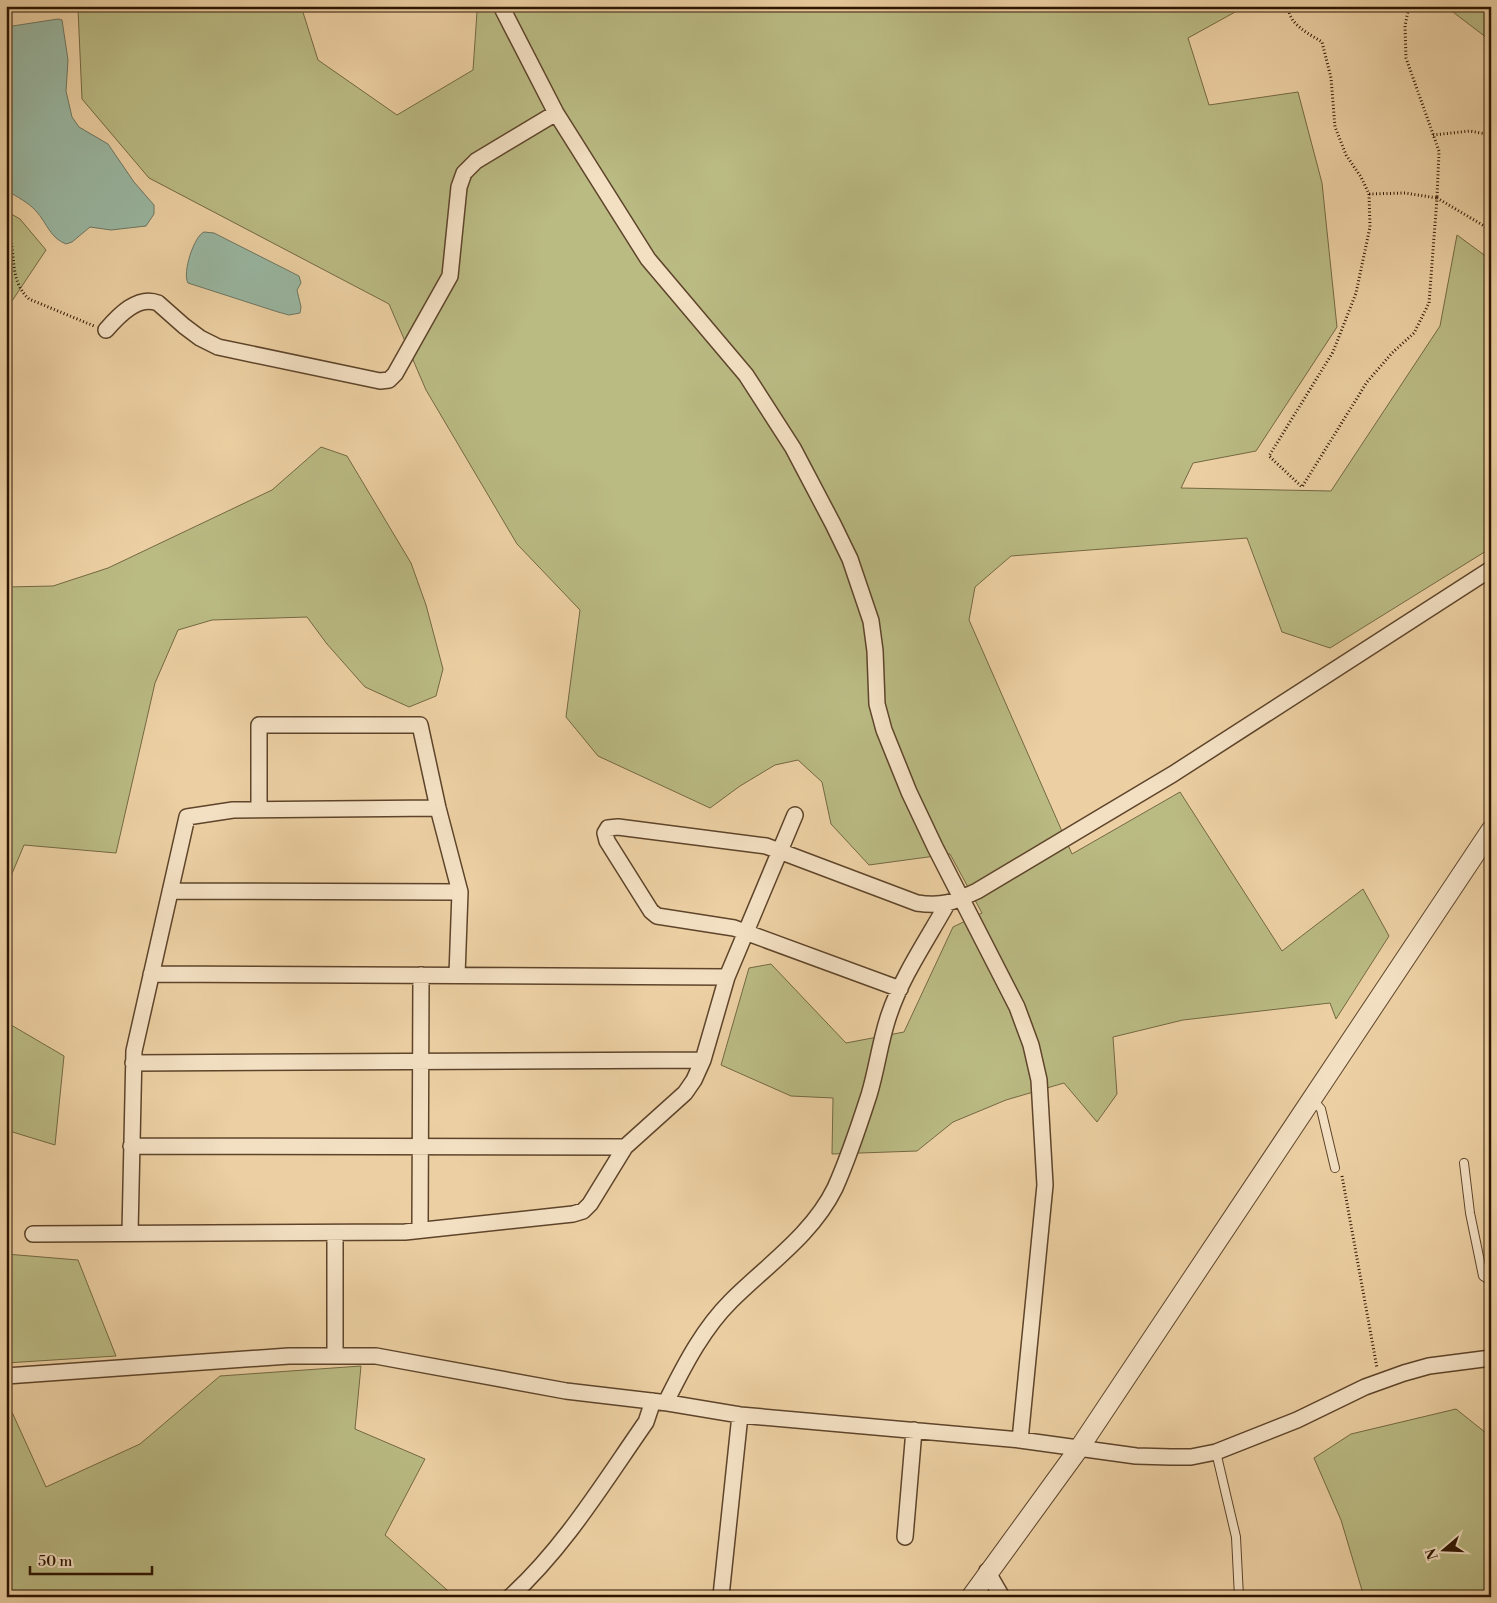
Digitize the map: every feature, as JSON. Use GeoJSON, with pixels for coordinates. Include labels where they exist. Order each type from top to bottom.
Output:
{"type":"FeatureCollection","features":[{"type":"Feature","properties":{"kind":"street"},"geometry":{"type":"LineString","coordinates":[[501,6],[556,113],[648,259],[746,375],[793,448],[833,524],[853,567],[871,621],[877,670],[877,704],[884,730],[954,902],[1017,1007],[1031,1046],[1039,1080],[1045,1185],[1020,1440]]}},
{"type":"Feature","properties":{"kind":"street"},"geometry":{"type":"LineString","coordinates":[[106,330],[136,304],[150,300],[158,302],[200,338],[218,347],[380,380],[389,380],[395,374],[450,276],[459,187],[464,173],[476,161],[556,113]]}},
{"type":"Feature","properties":{"kind":"street"},"geometry":{"type":"LineString","coordinates":[[900,989],[734,928],[657,916],[651,911],[607,841],[605,833],[608,828],[618,827],[766,846],[917,903],[934,906],[954,902],[1173,774],[1491,569]]}},
{"type":"Feature","properties":{"kind":"street"},"geometry":{"type":"LineString","coordinates":[[260,809],[259,725],[420,725],[438,808],[460,892],[457,974]]}},
{"type":"Feature","properties":{"kind":"street"},"geometry":{"type":"LineString","coordinates":[[130,1232],[133,1063],[150,974],[187,817],[233,810],[260,809],[438,808]]}},
{"type":"Feature","properties":{"kind":"street"},"geometry":{"type":"LineString","coordinates":[[33,1234],[130,1232],[335,1234],[420,1230],[573,1214],[583,1211],[590,1204],[625,1147],[685,1093],[702,1060],[727,977],[744,933],[781,852],[795,815]]}},
{"type":"Feature","properties":{"kind":"street"},"geometry":{"type":"LineString","coordinates":[[971,1597],[988,1571],[1080,1447],[1311,1097],[1491,830]]}},
{"type":"Feature","properties":{"kind":"street"},"geometry":{"type":"LineString","coordinates":[[170,891],[460,892]]}},
{"type":"Feature","properties":{"kind":"street"},"geometry":{"type":"LineString","coordinates":[[510,1597],[536,1574],[565,1538],[660,1402],[669,1396],[690,1353],[715,1320],[729,1303],[802,1234],[819,1214],[835,1187],[869,1095],[884,1033],[900,989],[954,902]]}},
{"type":"Feature","properties":{"kind":"street"},"geometry":{"type":"LineString","coordinates":[[150,974],[457,974],[727,977]]}},
{"type":"Feature","properties":{"kind":"street"},"geometry":{"type":"LineString","coordinates":[[420,1230],[422,1147],[421,975]]}},
{"type":"Feature","properties":{"kind":"street"},"geometry":{"type":"LineString","coordinates":[[133,1063],[702,1060]]}},
{"type":"Feature","properties":{"kind":"street"},"geometry":{"type":"LineString","coordinates":[[131,1146],[625,1147]]}},
{"type":"Feature","properties":{"kind":"street"},"geometry":{"type":"LineString","coordinates":[[335,1234],[335,1355]]}},
{"type":"Feature","properties":{"kind":"street"},"geometry":{"type":"LineString","coordinates":[[6,1376],[289,1356],[335,1355],[393,1358],[566,1391],[660,1402],[740,1415],[1020,1440],[1145,1456],[1191,1457],[1216,1452],[1296,1420],[1380,1381],[1429,1366],[1491,1358]]}},
{"type":"Feature","properties":{"kind":"street"},"geometry":{"type":"LineString","coordinates":[[721,1596],[740,1415]]}},
{"type":"Feature","properties":{"kind":"street"},"geometry":{"type":"LineString","coordinates":[[905,1538],[914,1430]]}},
{"type":"Feature","properties":{"kind":"street"},"geometry":{"type":"LineString","coordinates":[[988,1571],[1002,1597]]}},
{"type":"Feature","properties":{"kind":"lane"},"geometry":{"type":"LineString","coordinates":[[1311,1097],[1320,1109],[1335,1168]]}},
{"type":"Feature","properties":{"kind":"lane"},"geometry":{"type":"LineString","coordinates":[[1464,1163],[1470,1213],[1483,1276],[1491,1281]]}},
{"type":"Feature","properties":{"kind":"lane"},"geometry":{"type":"LineString","coordinates":[[1216,1452],[1236,1537],[1239,1597]]}},
{"type":"Feature","properties":{"kind":"path"},"geometry":{"type":"LineString","coordinates":[[1288,6],[1288,12],[1298,27],[1322,42],[1331,78],[1334,127],[1346,155],[1361,177],[1369,194],[1370,227],[1356,294],[1333,352],[1269,456],[1302,487],[1367,382],[1392,353],[1414,333],[1429,303],[1437,198],[1438,151],[1406,58],[1405,26],[1409,6]]}},
{"type":"Feature","properties":{"kind":"path"},"geometry":{"type":"LineString","coordinates":[[1433,135],[1470,131],[1491,135]]}},
{"type":"Feature","properties":{"kind":"path"},"geometry":{"type":"LineString","coordinates":[[1369,194],[1405,193],[1437,198],[1491,230]]}},
{"type":"Feature","properties":{"kind":"path"},"geometry":{"type":"LineString","coordinates":[[6,226],[12,243],[14,274],[21,292],[29,299],[106,330]]}},
{"type":"Feature","properties":{"kind":"path"},"geometry":{"type":"LineString","coordinates":[[1335,1168],[1343,1177],[1380,1381]]}},
{"type":"Feature","properties":{"kind":"green space"},"geometry":{"type":"Polygon","coordinates":[[[76,6],[301,6],[318,60],[397,115],[473,70],[477,12],[494,6],[1246,6],[1188,38],[1209,105],[1298,92],[1322,183],[1337,327],[1256,451],[1193,463],[1181,488],[1331,491],[1440,326],[1457,235],[1491,260],[1491,548],[1330,648],[1282,632],[1247,538],[1011,556],[975,587],[969,620],[1072,854],[1180,792],[1282,951],[1363,889],[1389,936],[1336,1019],[1330,1003],[1183,1020],[1113,1037],[1117,1094],[1097,1122],[1064,1083],[1006,1100],[953,1122],[917,1151],[832,1154],[833,1098],[791,1096],[721,1065],[749,968],[771,964],[846,1043],[904,1032],[953,927],[982,913],[950,854],[869,865],[831,824],[822,782],[798,760],[775,765],[740,786],[710,808],[598,756],[566,717],[580,610],[517,544],[426,390],[389,304],[149,178],[82,99],[78,9],[76,6]]]}},
{"type":"Feature","properties":{"kind":"green space"},"geometry":{"type":"Polygon","coordinates":[[[1445,6],[1491,6],[1491,41],[1445,6]]]}},
{"type":"Feature","properties":{"kind":"green space"},"geometry":{"type":"Polygon","coordinates":[[[6,211],[20,219],[46,250],[6,310],[6,211]]]}},
{"type":"Feature","properties":{"kind":"green space"},"geometry":{"type":"Polygon","coordinates":[[[321,447],[347,456],[411,563],[426,605],[443,669],[436,696],[409,707],[365,687],[327,644],[307,617],[212,620],[178,630],[155,683],[116,853],[24,845],[6,888],[6,587],[53,586],[108,568],[272,490],[321,447]]]}},
{"type":"Feature","properties":{"kind":"green space"},"geometry":{"type":"Polygon","coordinates":[[[6,1022],[64,1056],[55,1145],[6,1130],[6,1022]]]}},
{"type":"Feature","properties":{"kind":"green space"},"geometry":{"type":"Polygon","coordinates":[[[6,1254],[78,1260],[116,1356],[6,1363],[6,1254]]]}},
{"type":"Feature","properties":{"kind":"green space"},"geometry":{"type":"Polygon","coordinates":[[[361,1366],[355,1429],[425,1459],[385,1535],[455,1597],[6,1597],[6,1399],[46,1487],[140,1444],[220,1376],[361,1366]]]}},
{"type":"Feature","properties":{"kind":"green space"},"geometry":{"type":"Polygon","coordinates":[[[1456,1409],[1491,1437],[1491,1597],[1364,1597],[1341,1520],[1314,1458],[1351,1434],[1456,1409]]]}},
{"type":"Feature","properties":{"kind":"shaded area"},"geometry":{"type":"Polygon","coordinates":[[[62,20],[68,60],[66,91],[72,117],[79,127],[108,144],[134,182],[154,205],[154,214],[146,226],[111,230],[90,227],[72,242],[66,244],[52,234],[33,208],[6,190],[6,27],[62,20]]]}},
{"type":"Feature","properties":{"kind":"shaded area"},"geometry":{"type":"Polygon","coordinates":[[[204,232],[214,233],[299,276],[301,283],[297,290],[301,307],[300,313],[289,315],[188,283],[187,271],[190,255],[196,240],[204,232]]]}}]}
